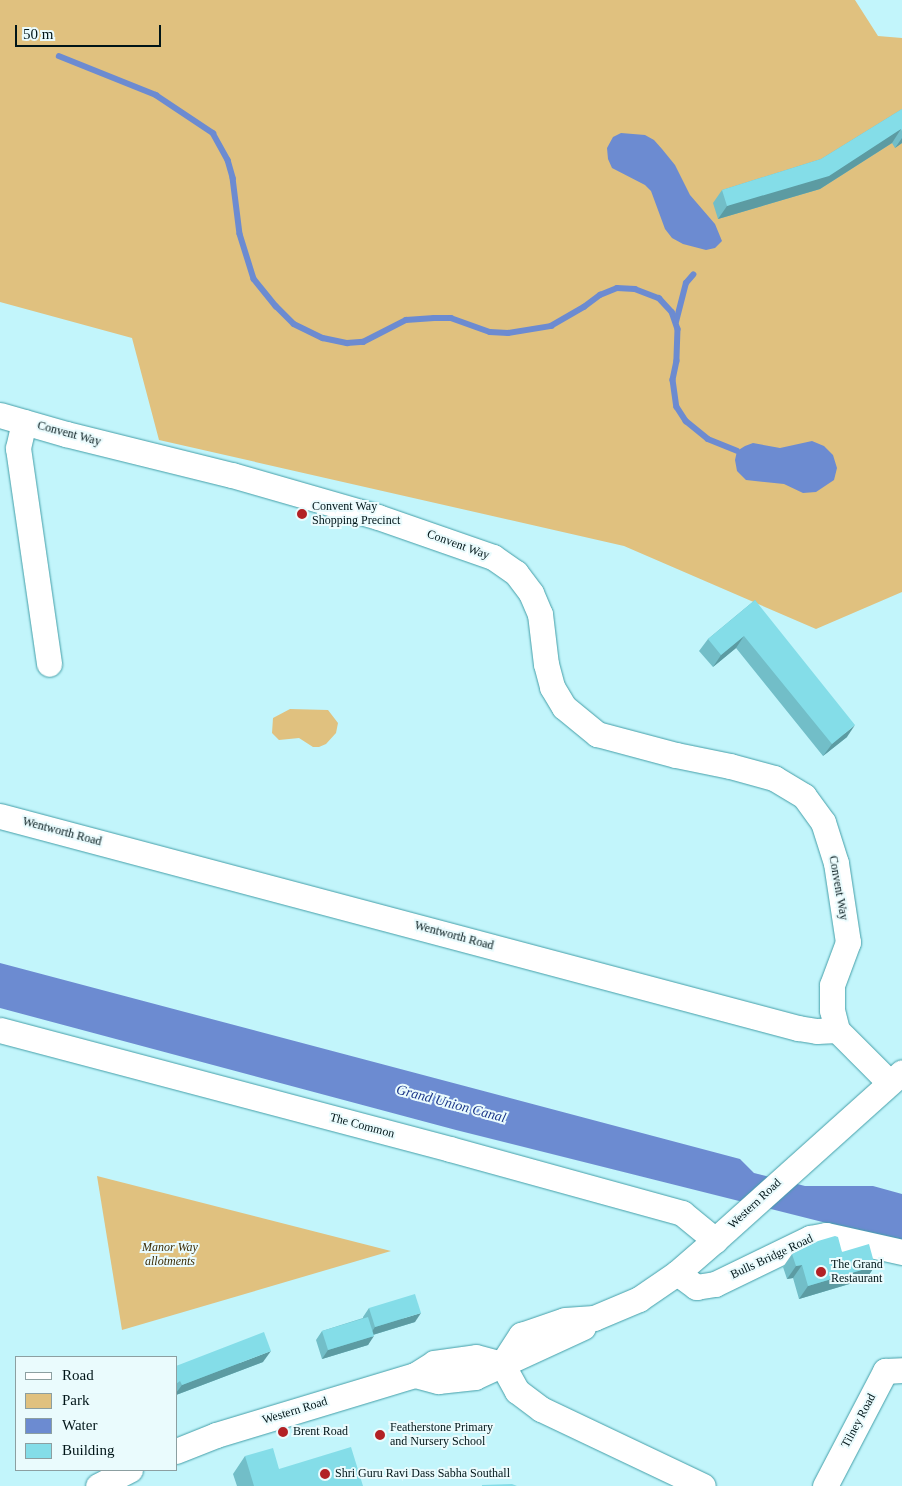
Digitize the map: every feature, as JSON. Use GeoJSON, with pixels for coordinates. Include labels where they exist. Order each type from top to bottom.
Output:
{"type":"FeatureCollection","features":[{"type":"Feature","properties":{"kind":"street","name":"Convent Way"},"geometry":{"type":"LineString","coordinates":[[0,415],[232,475],[378,517],[493,557],[516,573],[531,593],[540,614],[546,664],[552,687],[564,707],[597,734],[774,778],[804,796],[822,822],[836,864],[848,942],[832,985],[832,1010],[837,1030]]}},
{"type":"Feature","properties":{"kind":"street"},"geometry":{"type":"LineString","coordinates":[[24,422],[18,448],[49,664]]}},
{"type":"Feature","properties":{"kind":"street","name":"Wentworth Road"},"geometry":{"type":"LineString","coordinates":[[0,816],[798,1028],[817,1031],[837,1030]]}},
{"type":"Feature","properties":{"kind":"street","name":"The Common"},"geometry":{"type":"LineString","coordinates":[[0,1030],[450,1149],[682,1213],[715,1240]]}},
{"type":"Feature","properties":{"kind":"street"},"geometry":{"type":"LineString","coordinates":[[837,1030],[896,1077]]}},
{"type":"Feature","properties":{"kind":"street","name":"Western Road"},"geometry":{"type":"LineString","coordinates":[[178,1450],[216,1434],[415,1375],[434,1363],[476,1357],[502,1364],[521,1335],[565,1320],[594,1318],[639,1299],[676,1273],[715,1240],[896,1077]]}},
{"type":"Feature","properties":{"kind":"street","name":"Bulls Bridge Road"},"geometry":{"type":"LineString","coordinates":[[676,1273],[696,1287],[715,1284],[810,1238],[826,1235],[902,1252]]}},
{"type":"Feature","properties":{"kind":"street"},"geometry":{"type":"LineString","coordinates":[[502,1364],[517,1390],[541,1409],[703,1486]]}},
{"type":"Feature","properties":{"kind":"street","name":"Tilney Road"},"geometry":{"type":"LineString","coordinates":[[825,1486],[885,1371],[902,1370]]}},
{"type":"Feature","properties":{"kind":"street"},"geometry":{"type":"LineString","coordinates":[[98,1486],[128,1471]]}},
{"type":"Feature","properties":{"kind":"green space"},"geometry":{"type":"Polygon","coordinates":[[[0,0],[855,0],[878,36],[902,38],[902,592],[816,629],[624,546],[159,440],[132,338],[0,302],[0,0]]]}},
{"type":"Feature","properties":{"kind":"green space"},"geometry":{"type":"Polygon","coordinates":[[[290,709],[328,710],[338,723],[336,733],[326,744],[319,747],[313,747],[299,738],[279,740],[272,733],[273,718],[290,709]]]}},
{"type":"Feature","properties":{"kind":"green space","name":"Manor Way allotments"},"geometry":{"type":"Polygon","coordinates":[[[97,1176],[391,1251],[122,1330],[97,1176]]]}},
{"type":"Feature","properties":{"kind":"water"},"geometry":{"type":"Polygon","coordinates":[[[621,133],[645,135],[654,140],[662,149],[675,165],[690,195],[715,224],[722,241],[715,248],[706,250],[683,244],[672,238],[665,229],[651,191],[645,185],[612,168],[608,159],[607,148],[613,137],[621,133]]]}},
{"type":"Feature","properties":{"kind":"water"},"geometry":{"type":"Polygon","coordinates":[[[812,441],[824,446],[833,455],[837,468],[834,480],[816,492],[803,493],[784,484],[746,480],[737,471],[735,460],[737,451],[745,446],[753,443],[780,448],[812,441]]]}},
{"type":"Feature","properties":{"kind":"water","name":"Grand Union Canal"},"geometry":{"type":"Polygon","coordinates":[[[0,963],[740,1159],[754,1173],[805,1186],[873,1186],[902,1194],[902,1242],[456,1130],[0,1008],[0,963]]]}},
{"type":"Feature","properties":{"kind":"building"},"geometry":{"type":"Polygon","coordinates":[[[902,109],[902,131],[901,129],[829,176],[727,206],[722,190],[821,159],[902,109]]]}},
{"type":"Feature","properties":{"kind":"building"},"geometry":{"type":"Polygon","coordinates":[[[755,600],[855,725],[832,744],[744,636],[721,655],[708,639],[755,600]]]}},
{"type":"Feature","properties":{"kind":"building"},"geometry":{"type":"Polygon","coordinates":[[[835,1236],[838,1237],[842,1252],[869,1244],[875,1266],[808,1286],[802,1265],[796,1266],[792,1254],[818,1241],[835,1236]]]}},
{"type":"Feature","properties":{"kind":"building"},"geometry":{"type":"Polygon","coordinates":[[[415,1294],[421,1313],[375,1327],[369,1308],[415,1294]]]}},
{"type":"Feature","properties":{"kind":"building"},"geometry":{"type":"Polygon","coordinates":[[[368,1317],[374,1336],[328,1350],[322,1331],[368,1317]]]}},
{"type":"Feature","properties":{"kind":"building"},"geometry":{"type":"Polygon","coordinates":[[[264,1332],[271,1351],[182,1385],[180,1381],[178,1382],[178,1365],[264,1332]]]}},
{"type":"Feature","properties":{"kind":"building"},"geometry":{"type":"Polygon","coordinates":[[[351,1447],[363,1486],[254,1486],[245,1456],[273,1448],[279,1469],[351,1447]]]}},
{"type":"Feature","properties":{"kind":"building"},"geometry":{"type":"Polygon","coordinates":[[[512,1484],[517,1486],[482,1486],[482,1485],[512,1484]]]}},
{"type":"Feature","properties":{"kind":"waterway"},"geometry":{"type":"LineString","coordinates":[[59,56],[156,95],[213,133],[228,160],[233,178],[240,234],[254,279],[294,324],[323,338],[347,343],[363,342],[406,320],[434,318],[451,318],[490,332],[508,333],[551,326],[584,307],[600,295],[617,288],[635,289],[659,298],[672,312],[678,329],[677,361],[673,380],[677,407],[686,421],[708,439],[737,451]]}},
{"type":"Feature","properties":{"kind":"waterway"},"geometry":{"type":"LineString","coordinates":[[676,322],[686,283],[693,275]]}},
{"type":"Feature","properties":{"kind":"place","name":"Convent Way Shopping Precinct"},"geometry":{"type":"Point","coordinates":[302,514]}},
{"type":"Feature","properties":{"kind":"place","name":"The Grand Restaurant"},"geometry":{"type":"Point","coordinates":[821,1272]}},
{"type":"Feature","properties":{"kind":"place","name":"Brent Road"},"geometry":{"type":"Point","coordinates":[283,1432]}},
{"type":"Feature","properties":{"kind":"place","name":"Featherstone Primary and Nursery School"},"geometry":{"type":"Point","coordinates":[380,1435]}},
{"type":"Feature","properties":{"kind":"place","name":"Shri Guru Ravi Dass Sabha Southall"},"geometry":{"type":"Point","coordinates":[325,1474]}}]}
